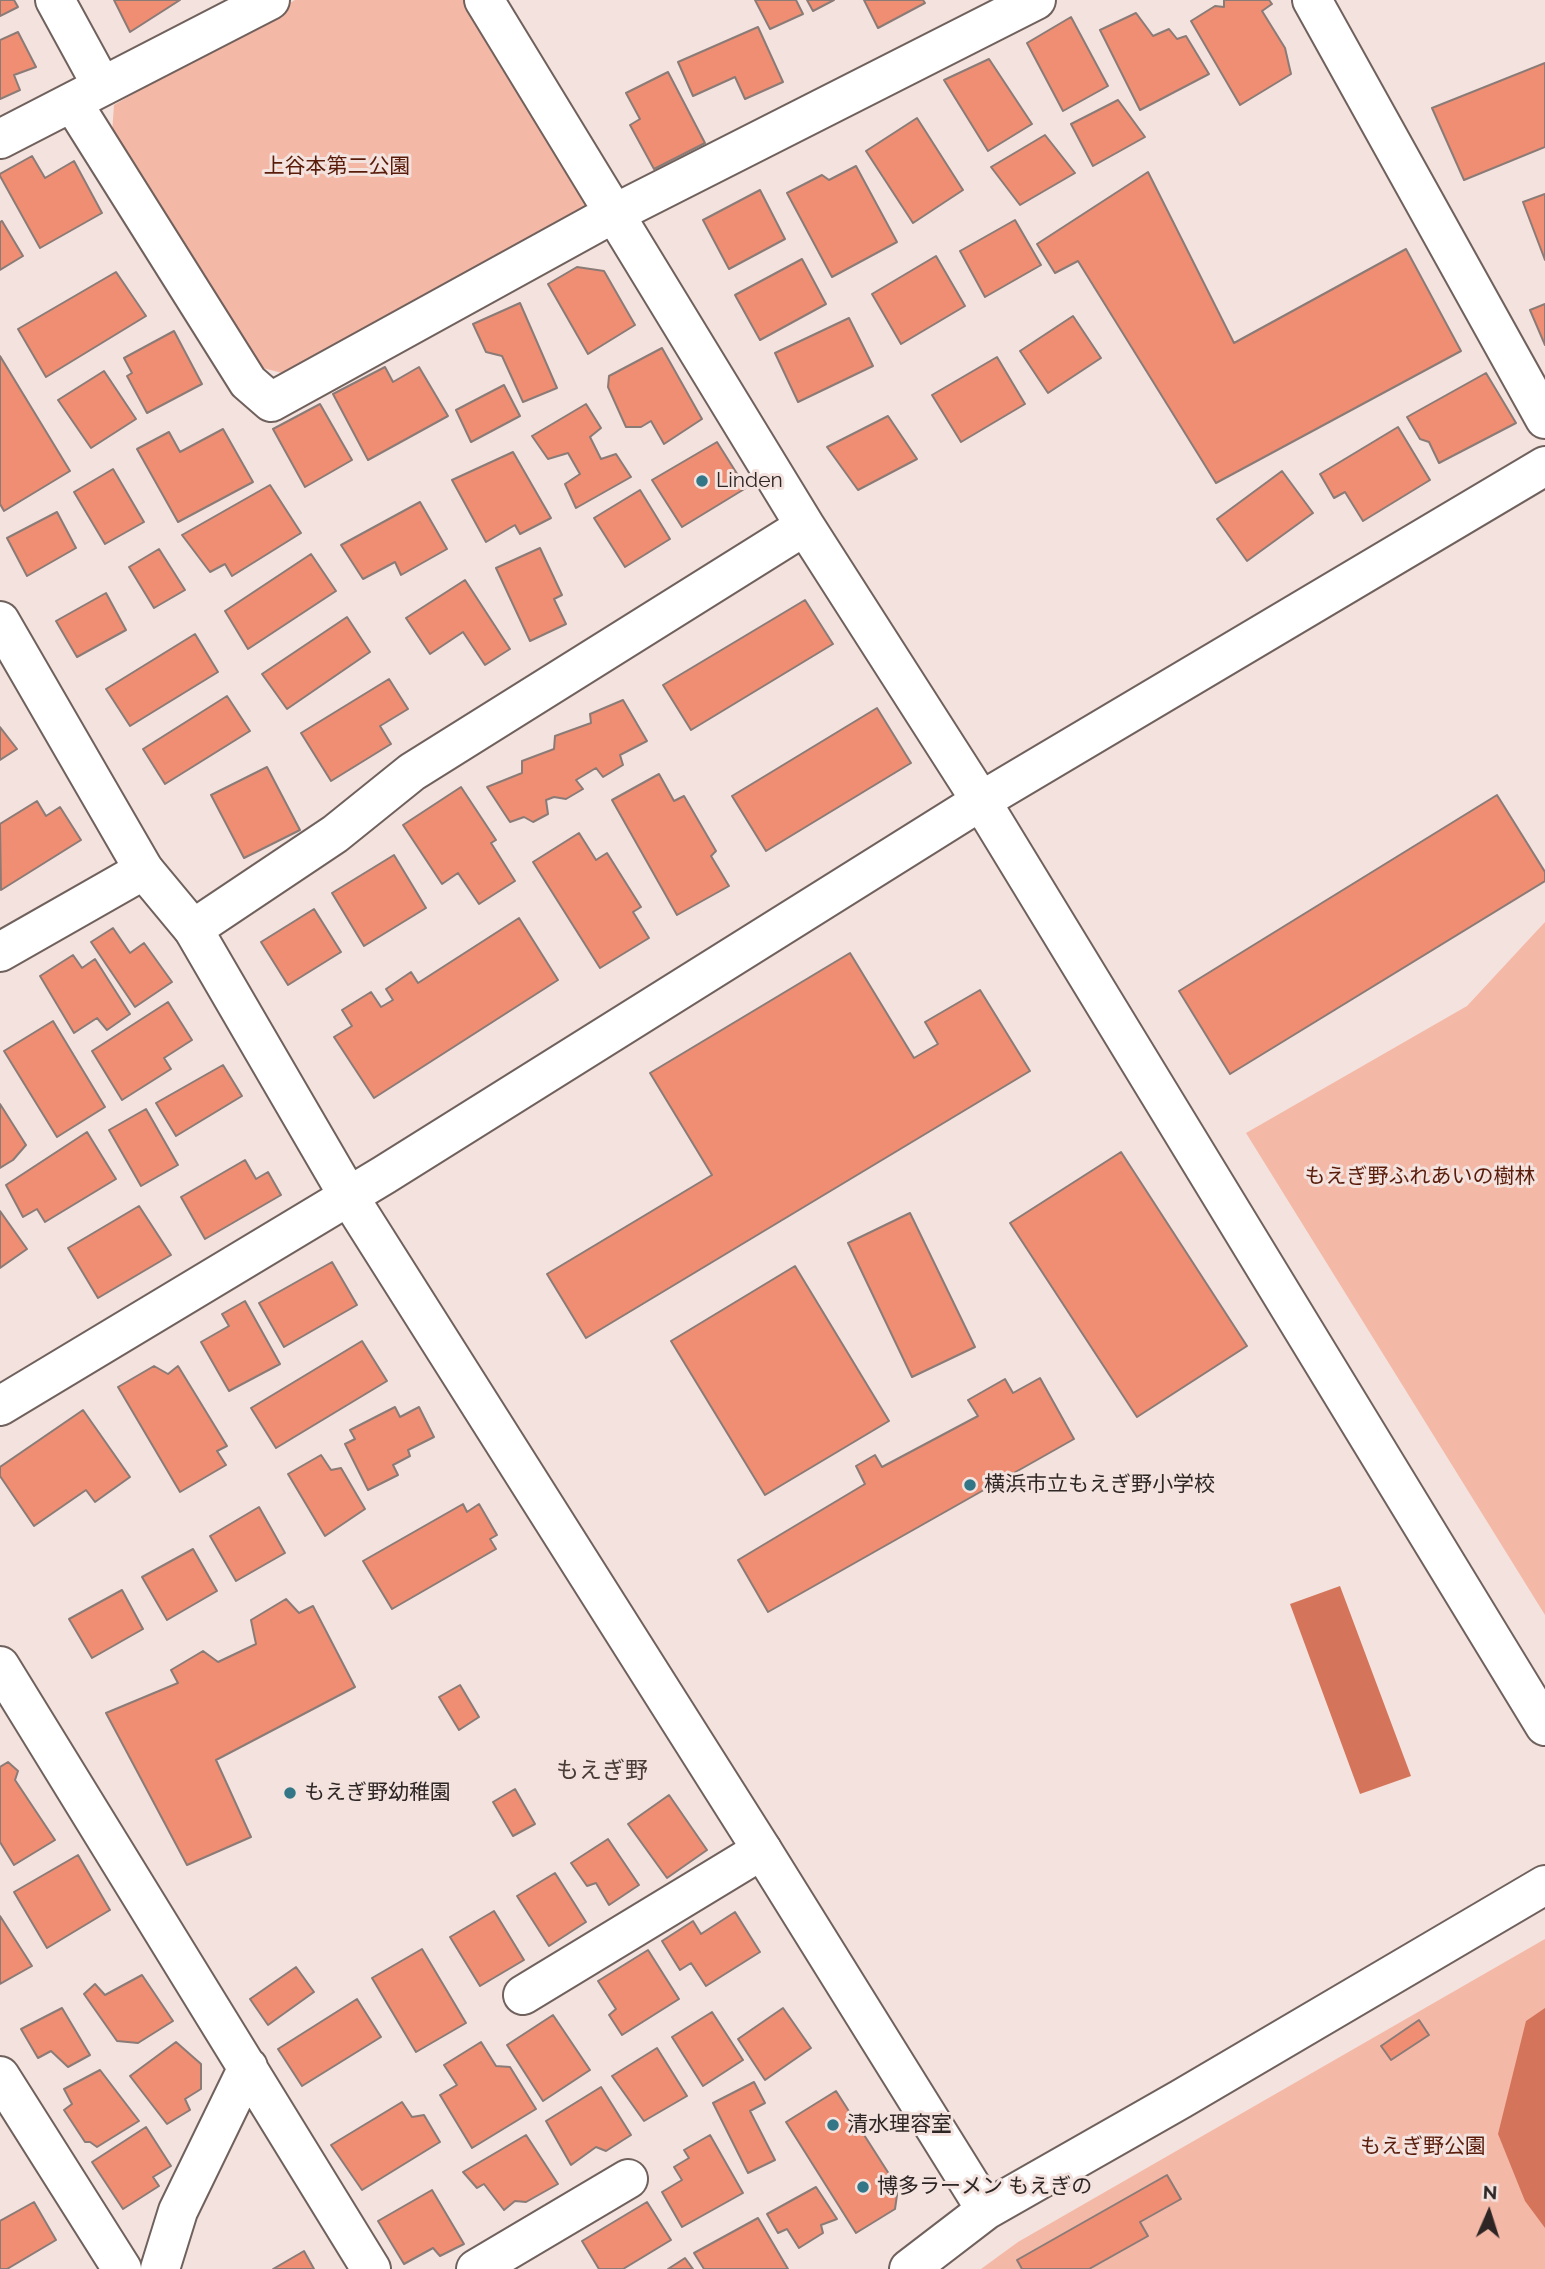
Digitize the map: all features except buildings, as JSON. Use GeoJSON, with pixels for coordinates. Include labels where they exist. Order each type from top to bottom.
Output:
{"type":"FeatureCollection","features":[{"type":"Feature","properties":{"kind":"street"},"geometry":{"type":"LineString","coordinates":[[55,0],[87,94],[248,382],[271,402],[614,215],[1036,0]]}},
{"type":"Feature","properties":{"kind":"street"},"geometry":{"type":"LineString","coordinates":[[0,139],[270,0]]}},
{"type":"Feature","properties":{"kind":"street"},"geometry":{"type":"LineString","coordinates":[[484,0],[805,526],[981,801],[1545,1726]]}},
{"type":"Feature","properties":{"kind":"street"},"geometry":{"type":"LineString","coordinates":[[1312,0],[1545,419]]}},
{"type":"Feature","properties":{"kind":"street"},"geometry":{"type":"LineString","coordinates":[[0,1406],[349,1197],[981,801],[1545,466]]}},
{"type":"Feature","properties":{"kind":"street"},"geometry":{"type":"LineString","coordinates":[[194,929],[335,834],[412,772],[805,526]]}},
{"type":"Feature","properties":{"kind":"street"},"geometry":{"type":"LineString","coordinates":[[0,621],[144,870],[194,929],[349,1197],[986,2210]]}},
{"type":"Feature","properties":{"kind":"street"},"geometry":{"type":"LineString","coordinates":[[0,952],[144,870]]}},
{"type":"Feature","properties":{"kind":"street"},"geometry":{"type":"LineString","coordinates":[[0,1666],[371,2269]]}},
{"type":"Feature","properties":{"kind":"street"},"geometry":{"type":"LineString","coordinates":[[523,1995],[762,1850]]}},
{"type":"Feature","properties":{"kind":"street"},"geometry":{"type":"LineString","coordinates":[[909,2269],[986,2210],[1545,1885]]}},
{"type":"Feature","properties":{"kind":"street"},"geometry":{"type":"LineString","coordinates":[[160,2269],[178,2211],[248,2067]]}},
{"type":"Feature","properties":{"kind":"street"},"geometry":{"type":"LineString","coordinates":[[0,2076],[122,2269]]}},
{"type":"Feature","properties":{"kind":"street"},"geometry":{"type":"LineString","coordinates":[[476,2269],[628,2179]]}},
{"type":"Feature","properties":{"kind":"green space","name":"上谷本第二公園"},"geometry":{"type":"Polygon","coordinates":[[[295,0],[478,0],[596,223],[290,375],[259,367],[112,134],[114,105],[295,0]]]}},
{"type":"Feature","properties":{"kind":"green space","name":"もえぎ野ふれあいの樹林"},"geometry":{"type":"Polygon","coordinates":[[[1545,922],[1545,1615],[1246,1133],[1467,1006],[1545,922]]]}},
{"type":"Feature","properties":{"kind":"green space","name":"もえぎ野公園"},"geometry":{"type":"Polygon","coordinates":[[[1545,1939],[1545,2269],[981,2269],[1018,2242],[1545,1939]]]}},
{"type":"Feature","properties":{"kind":"shaded area"},"geometry":{"type":"Polygon","coordinates":[[[1340,1586],[1411,1776],[1360,1794],[1290,1604],[1340,1586]]]}},
{"type":"Feature","properties":{"kind":"shaded area"},"geometry":{"type":"Polygon","coordinates":[[[1545,2008],[1545,2228],[1525,2201],[1498,2134],[1526,2021],[1545,2008]]]}},
{"type":"Feature","properties":{"kind":"place","name":"Linden"},"geometry":{"type":"Point","coordinates":[702,481]}},
{"type":"Feature","properties":{"kind":"place","name":"横浜市立もえぎ野小学校"},"geometry":{"type":"Point","coordinates":[970,1485]}},
{"type":"Feature","properties":{"kind":"place","name":"もえぎ野幼稚園"},"geometry":{"type":"Point","coordinates":[290,1793]}},
{"type":"Feature","properties":{"kind":"place","name":"清水理容室"},"geometry":{"type":"Point","coordinates":[833,2125]}},
{"type":"Feature","properties":{"kind":"place","name":"博多ラーメン もえぎの"},"geometry":{"type":"Point","coordinates":[863,2187]}},
{"type":"Feature","properties":{"kind":"district","name":"もえぎ野"},"geometry":{"type":"Point","coordinates":[602,1771]}}]}
